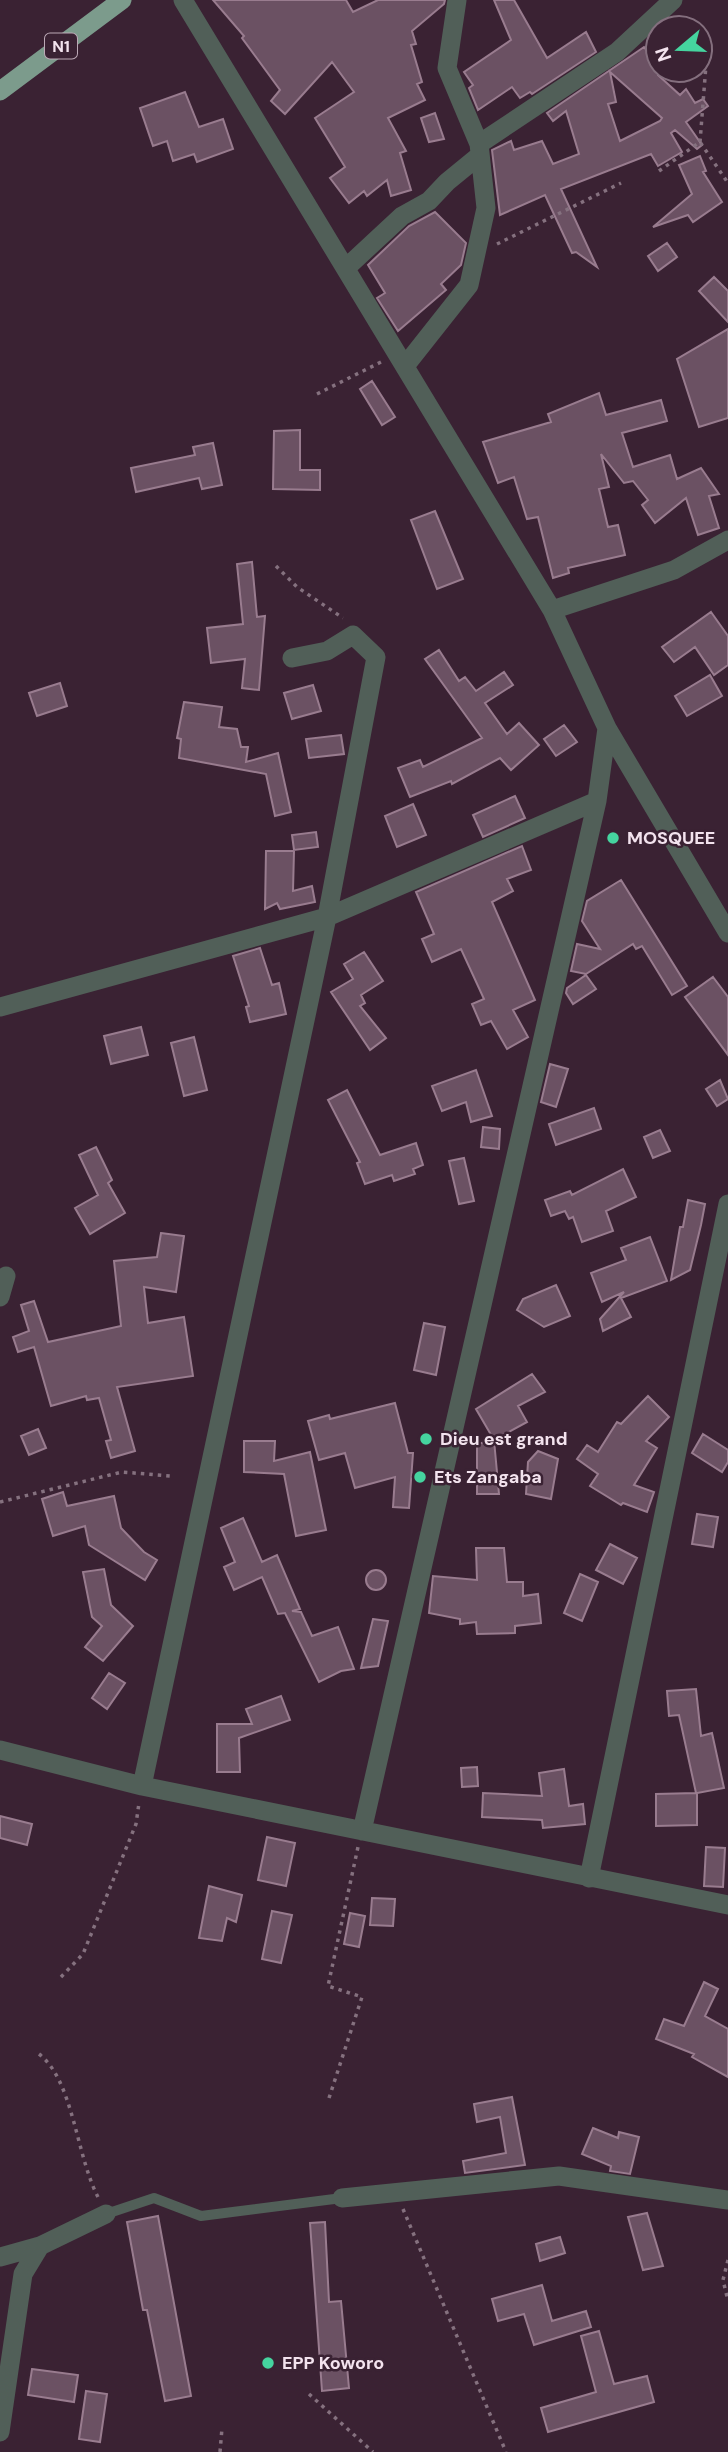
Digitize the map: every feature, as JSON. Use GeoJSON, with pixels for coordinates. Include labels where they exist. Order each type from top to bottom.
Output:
{"type":"FeatureCollection","features":[{"type":"Feature","properties":{"kind":"highway","name":"N1"},"geometry":{"type":"LineString","coordinates":[[0,92],[122,0]]}},
{"type":"Feature","properties":{"kind":"street"},"geometry":{"type":"LineString","coordinates":[[184,0],[552,610],[607,728],[728,933]]}},
{"type":"Feature","properties":{"kind":"street"},"geometry":{"type":"LineString","coordinates":[[401,360],[469,285],[486,208],[479,150],[447,68],[457,0]]}},
{"type":"Feature","properties":{"kind":"street"},"geometry":{"type":"LineString","coordinates":[[346,268],[402,216],[429,201],[479,150],[617,52],[673,0]]}},
{"type":"Feature","properties":{"kind":"street"},"geometry":{"type":"LineString","coordinates":[[552,610],[674,570],[728,540]]}},
{"type":"Feature","properties":{"kind":"street"},"geometry":{"type":"LineString","coordinates":[[142,1786],[327,917],[376,657],[353,635],[327,651],[292,658]]}},
{"type":"Feature","properties":{"kind":"street"},"geometry":{"type":"LineString","coordinates":[[362,1831],[597,801],[607,728]]}},
{"type":"Feature","properties":{"kind":"street"},"geometry":{"type":"LineString","coordinates":[[0,1007],[327,917],[597,801]]}},
{"type":"Feature","properties":{"kind":"street"},"geometry":{"type":"LineString","coordinates":[[589,1878],[728,1204]]}},
{"type":"Feature","properties":{"kind":"street"},"geometry":{"type":"LineString","coordinates":[[0,1297],[6,1276]]}},
{"type":"Feature","properties":{"kind":"street"},"geometry":{"type":"LineString","coordinates":[[0,1750],[142,1786],[728,1905]]}},
{"type":"Feature","properties":{"kind":"street"},"geometry":{"type":"LineString","coordinates":[[341,2198],[559,2176],[728,2200]]}},
{"type":"Feature","properties":{"kind":"street"},"geometry":{"type":"LineString","coordinates":[[0,2258],[40,2246],[106,2214]]}},
{"type":"Feature","properties":{"kind":"street"},"geometry":{"type":"LineString","coordinates":[[0,2432],[23,2274],[40,2246]]}},
{"type":"Feature","properties":{"kind":"lane"},"geometry":{"type":"LineString","coordinates":[[106,2214],[154,2198],[201,2216],[341,2198]]}},
{"type":"Feature","properties":{"kind":"path"},"geometry":{"type":"LineString","coordinates":[[705,84],[700,142],[728,183]]}},
{"type":"Feature","properties":{"kind":"path"},"geometry":{"type":"LineString","coordinates":[[659,171],[700,142]]}},
{"type":"Feature","properties":{"kind":"path"},"geometry":{"type":"LineString","coordinates":[[476,254],[621,183]]}},
{"type":"Feature","properties":{"kind":"path"},"geometry":{"type":"LineString","coordinates":[[317,394],[401,360]]}},
{"type":"Feature","properties":{"kind":"path"},"geometry":{"type":"LineString","coordinates":[[276,566],[297,587],[342,617],[353,635]]}},
{"type":"Feature","properties":{"kind":"path"},"geometry":{"type":"LineString","coordinates":[[0,1502],[122,1472],[170,1476]]}},
{"type":"Feature","properties":{"kind":"path"},"geometry":{"type":"LineString","coordinates":[[61,1977],[83,1954],[136,1824],[142,1786]]}},
{"type":"Feature","properties":{"kind":"path"},"geometry":{"type":"LineString","coordinates":[[329,2098],[362,1997],[328,1986],[362,1831]]}},
{"type":"Feature","properties":{"kind":"path"},"geometry":{"type":"LineString","coordinates":[[39,2054],[52,2064],[64,2090],[88,2180],[106,2214]]}},
{"type":"Feature","properties":{"kind":"path"},"geometry":{"type":"LineString","coordinates":[[394,2192],[506,2452]]}},
{"type":"Feature","properties":{"kind":"path"},"geometry":{"type":"LineString","coordinates":[[728,2260],[723,2280],[728,2301]]}},
{"type":"Feature","properties":{"kind":"path"},"geometry":{"type":"LineString","coordinates":[[309,2394],[373,2452]]}},
{"type":"Feature","properties":{"kind":"path"},"geometry":{"type":"LineString","coordinates":[[220,2452],[222,2428]]}},
{"type":"Feature","properties":{"kind":"building"},"geometry":{"type":"Polygon","coordinates":[[[213,0],[346,0],[353,12],[378,0],[445,0],[444,4],[412,31],[416,44],[411,45],[422,82],[417,84],[425,100],[388,118],[406,151],[400,153],[411,190],[391,196],[387,180],[367,196],[364,191],[349,203],[330,178],[345,167],[315,118],[354,92],[332,62],[285,114],[271,101],[280,90],[242,38],[244,36],[213,0]]]}},
{"type":"Feature","properties":{"kind":"building"},"geometry":{"type":"Polygon","coordinates":[[[494,0],[514,0],[547,58],[586,32],[596,52],[532,94],[530,92],[520,98],[512,87],[478,110],[469,88],[473,85],[464,72],[511,40],[494,0]]]}},
{"type":"Feature","properties":{"kind":"building"},"geometry":{"type":"Polygon","coordinates":[[[644,47],[644,84],[668,84],[680,95],[686,89],[695,103],[703,99],[708,106],[686,122],[702,145],[697,149],[675,130],[671,133],[682,152],[658,166],[651,154],[561,189],[597,267],[576,252],[572,253],[545,195],[500,215],[492,150],[511,141],[514,150],[542,141],[553,164],[579,154],[566,111],[553,121],[547,113],[644,47]],[[610,72],[616,102],[608,104],[620,141],[662,118],[610,72]]]}},
{"type":"Feature","properties":{"kind":"building"},"geometry":{"type":"Polygon","coordinates":[[[185,92],[199,127],[223,119],[233,149],[197,162],[194,154],[173,161],[167,141],[153,146],[140,108],[185,92]]]}},
{"type":"Feature","properties":{"kind":"building"},"geometry":{"type":"Polygon","coordinates":[[[435,113],[444,139],[429,142],[421,118],[435,113]]]}},
{"type":"Feature","properties":{"kind":"building"},"geometry":{"type":"Polygon","coordinates":[[[700,156],[706,171],[703,172],[722,202],[693,222],[688,215],[653,227],[692,194],[679,165],[700,156]]]}},
{"type":"Feature","properties":{"kind":"building"},"geometry":{"type":"Polygon","coordinates":[[[435,212],[466,243],[461,265],[441,284],[446,290],[398,331],[377,298],[385,293],[368,265],[409,226],[435,212]]]}},
{"type":"Feature","properties":{"kind":"building"},"geometry":{"type":"Polygon","coordinates":[[[667,243],[677,257],[658,271],[648,256],[667,243]]]}},
{"type":"Feature","properties":{"kind":"building"},"geometry":{"type":"Polygon","coordinates":[[[714,277],[728,291],[728,322],[699,291],[714,277]]]}},
{"type":"Feature","properties":{"kind":"building"},"geometry":{"type":"Polygon","coordinates":[[[728,329],[728,418],[699,427],[677,359],[728,329]]]}},
{"type":"Feature","properties":{"kind":"building"},"geometry":{"type":"Polygon","coordinates":[[[372,381],[395,417],[382,425],[360,389],[372,381]]]}},
{"type":"Feature","properties":{"kind":"building"},"geometry":{"type":"Polygon","coordinates":[[[599,393],[606,415],[661,400],[667,421],[622,433],[633,467],[670,455],[677,479],[701,468],[719,494],[709,496],[719,528],[698,535],[686,498],[655,523],[642,505],[648,500],[633,481],[624,483],[601,454],[609,487],[599,489],[608,527],[618,525],[625,555],[568,568],[569,573],[553,578],[538,517],[527,519],[514,477],[498,483],[483,442],[551,422],[548,414],[599,393]]]}},
{"type":"Feature","properties":{"kind":"building"},"geometry":{"type":"Polygon","coordinates":[[[300,430],[300,470],[320,470],[320,490],[273,489],[274,431],[300,430]]]}},
{"type":"Feature","properties":{"kind":"building"},"geometry":{"type":"Polygon","coordinates":[[[213,443],[222,485],[202,489],[199,478],[136,492],[131,468],[195,455],[193,447],[213,443]]]}},
{"type":"Feature","properties":{"kind":"building"},"geometry":{"type":"Polygon","coordinates":[[[435,511],[463,579],[437,589],[411,520],[435,511]]]}},
{"type":"Feature","properties":{"kind":"building"},"geometry":{"type":"Polygon","coordinates":[[[252,562],[257,617],[265,616],[259,690],[242,688],[245,659],[211,663],[207,628],[243,624],[237,564],[252,562]]]}},
{"type":"Feature","properties":{"kind":"building"},"geometry":{"type":"Polygon","coordinates":[[[711,612],[728,636],[728,665],[714,675],[695,647],[674,662],[662,647],[711,612]]]}},
{"type":"Feature","properties":{"kind":"building"},"geometry":{"type":"Polygon","coordinates":[[[439,650],[459,681],[465,677],[476,691],[504,672],[513,685],[485,703],[507,734],[519,723],[539,745],[511,770],[500,758],[452,784],[451,781],[410,797],[398,768],[420,760],[423,767],[482,738],[425,659],[439,650]]]}},
{"type":"Feature","properties":{"kind":"building"},"geometry":{"type":"Polygon","coordinates":[[[710,675],[722,696],[687,716],[675,696],[710,675]]]}},
{"type":"Feature","properties":{"kind":"building"},"geometry":{"type":"Polygon","coordinates":[[[60,683],[67,706],[37,716],[29,693],[60,683]]]}},
{"type":"Feature","properties":{"kind":"building"},"geometry":{"type":"Polygon","coordinates":[[[313,685],[321,711],[292,719],[284,693],[313,685]]]}},
{"type":"Feature","properties":{"kind":"building"},"geometry":{"type":"Polygon","coordinates":[[[184,702],[222,707],[219,727],[237,729],[241,747],[248,747],[246,762],[278,753],[291,812],[275,816],[266,774],[179,758],[181,739],[177,738],[184,702]]]}},
{"type":"Feature","properties":{"kind":"building"},"geometry":{"type":"Polygon","coordinates":[[[564,725],[577,742],[556,756],[544,739],[564,725]]]}},
{"type":"Feature","properties":{"kind":"building"},"geometry":{"type":"Polygon","coordinates":[[[341,735],[344,754],[309,758],[306,739],[341,735]]]}},
{"type":"Feature","properties":{"kind":"building"},"geometry":{"type":"Polygon","coordinates":[[[515,796],[525,818],[483,837],[473,815],[515,796]]]}},
{"type":"Feature","properties":{"kind":"building"},"geometry":{"type":"Polygon","coordinates":[[[413,804],[426,835],[397,847],[385,816],[413,804]]]}},
{"type":"Feature","properties":{"kind":"building"},"geometry":{"type":"Polygon","coordinates":[[[316,832],[318,847],[294,850],[292,835],[316,832]]]}},
{"type":"Feature","properties":{"kind":"building"},"geometry":{"type":"Polygon","coordinates":[[[522,846],[531,870],[507,879],[513,891],[492,902],[535,1000],[513,1010],[528,1037],[507,1049],[491,1021],[481,1025],[472,1004],[484,999],[461,949],[432,962],[422,939],[434,934],[416,892],[522,846]]]}},
{"type":"Feature","properties":{"kind":"building"},"geometry":{"type":"Polygon","coordinates":[[[266,851],[294,851],[293,891],[312,886],[315,902],[280,909],[277,903],[265,909],[266,851]]]}},
{"type":"Feature","properties":{"kind":"building"},"geometry":{"type":"Polygon","coordinates":[[[621,880],[687,986],[672,995],[642,946],[636,949],[633,944],[586,974],[571,971],[577,944],[600,949],[582,921],[587,901],[621,880]]]}},
{"type":"Feature","properties":{"kind":"building"},"geometry":{"type":"Polygon","coordinates":[[[260,948],[272,985],[279,983],[286,1014],[250,1022],[246,1007],[249,1006],[233,956],[260,948]]]}},
{"type":"Feature","properties":{"kind":"building"},"geometry":{"type":"Polygon","coordinates":[[[364,952],[383,981],[361,995],[365,1003],[360,1006],[386,1038],[370,1050],[331,992],[353,979],[344,964],[364,952]]]}},
{"type":"Feature","properties":{"kind":"building"},"geometry":{"type":"Polygon","coordinates":[[[586,975],[596,989],[573,1004],[566,993],[567,988],[586,975]]]}},
{"type":"Feature","properties":{"kind":"building"},"geometry":{"type":"Polygon","coordinates":[[[713,977],[728,997],[728,1055],[685,997],[713,977]]]}},
{"type":"Feature","properties":{"kind":"building"},"geometry":{"type":"Polygon","coordinates":[[[141,1027],[148,1055],[111,1064],[104,1036],[141,1027]]]}},
{"type":"Feature","properties":{"kind":"building"},"geometry":{"type":"Polygon","coordinates":[[[194,1037],[207,1090],[184,1096],[171,1043],[194,1037]]]}},
{"type":"Feature","properties":{"kind":"building"},"geometry":{"type":"Polygon","coordinates":[[[550,1064],[568,1069],[556,1107],[541,1102],[550,1064]]]}},
{"type":"Feature","properties":{"kind":"building"},"geometry":{"type":"Polygon","coordinates":[[[476,1070],[492,1116],[471,1122],[466,1102],[442,1111],[432,1086],[476,1070]]]}},
{"type":"Feature","properties":{"kind":"building"},"geometry":{"type":"Polygon","coordinates":[[[720,1080],[728,1099],[717,1106],[706,1089],[720,1080]]]}},
{"type":"Feature","properties":{"kind":"building"},"geometry":{"type":"Polygon","coordinates":[[[347,1090],[380,1155],[416,1143],[423,1165],[413,1169],[415,1174],[394,1181],[392,1175],[365,1184],[357,1163],[360,1162],[328,1100],[347,1090]]]}},
{"type":"Feature","properties":{"kind":"building"},"geometry":{"type":"Polygon","coordinates":[[[594,1108],[601,1129],[556,1145],[549,1124],[594,1108]]]}},
{"type":"Feature","properties":{"kind":"building"},"geometry":{"type":"Polygon","coordinates":[[[483,1127],[500,1129],[499,1149],[481,1147],[483,1127]]]}},
{"type":"Feature","properties":{"kind":"building"},"geometry":{"type":"Polygon","coordinates":[[[660,1130],[670,1151],[653,1158],[644,1137],[660,1130]]]}},
{"type":"Feature","properties":{"kind":"building"},"geometry":{"type":"Polygon","coordinates":[[[96,1147],[112,1180],[108,1183],[125,1213],[90,1234],[75,1208],[98,1195],[79,1155],[96,1147]]]}},
{"type":"Feature","properties":{"kind":"building"},"geometry":{"type":"Polygon","coordinates":[[[464,1158],[474,1201],[459,1204],[449,1161],[464,1158]]]}},
{"type":"Feature","properties":{"kind":"building"},"geometry":{"type":"Polygon","coordinates":[[[623,1169],[636,1197],[606,1211],[613,1231],[582,1242],[573,1217],[569,1219],[565,1211],[551,1216],[545,1200],[570,1191],[572,1195],[623,1169]]]}},
{"type":"Feature","properties":{"kind":"building"},"geometry":{"type":"Polygon","coordinates":[[[688,1200],[705,1204],[701,1225],[690,1270],[671,1280],[680,1227],[683,1227],[688,1200]]]}},
{"type":"Feature","properties":{"kind":"building"},"geometry":{"type":"Polygon","coordinates":[[[161,1233],[184,1236],[176,1292],[144,1287],[148,1323],[184,1317],[193,1376],[117,1387],[135,1451],[111,1458],[106,1441],[111,1440],[99,1398],[87,1400],[86,1396],[51,1406],[34,1347],[18,1352],[13,1337],[29,1331],[21,1305],[34,1301],[48,1342],[121,1326],[114,1261],[157,1257],[161,1233]]]}},
{"type":"Feature","properties":{"kind":"building"},"geometry":{"type":"Polygon","coordinates":[[[650,1237],[667,1281],[621,1298],[631,1317],[603,1331],[600,1319],[624,1292],[602,1302],[591,1273],[626,1260],[621,1248],[650,1237]]]}},
{"type":"Feature","properties":{"kind":"building"},"geometry":{"type":"Polygon","coordinates":[[[556,1285],[570,1316],[544,1327],[517,1310],[523,1299],[556,1285]]]}},
{"type":"Feature","properties":{"kind":"building"},"geometry":{"type":"Polygon","coordinates":[[[424,1323],[445,1327],[436,1375],[414,1370],[424,1323]]]}},
{"type":"Feature","properties":{"kind":"building"},"geometry":{"type":"Polygon","coordinates":[[[532,1374],[545,1392],[518,1406],[527,1422],[494,1440],[476,1409],[532,1374]]]}},
{"type":"Feature","properties":{"kind":"building"},"geometry":{"type":"Polygon","coordinates":[[[648,1396],[669,1417],[646,1441],[657,1448],[634,1485],[654,1492],[647,1512],[623,1503],[621,1505],[590,1486],[598,1474],[577,1459],[587,1445],[598,1452],[617,1422],[621,1424],[648,1396]]]}},
{"type":"Feature","properties":{"kind":"building"},"geometry":{"type":"Polygon","coordinates":[[[395,1403],[408,1453],[413,1453],[409,1508],[393,1507],[395,1477],[355,1488],[345,1453],[319,1460],[308,1421],[329,1415],[330,1419],[395,1403]]]}},
{"type":"Feature","properties":{"kind":"building"},"geometry":{"type":"Polygon","coordinates":[[[38,1429],[46,1448],[29,1455],[21,1436],[38,1429]]]}},
{"type":"Feature","properties":{"kind":"building"},"geometry":{"type":"Polygon","coordinates":[[[703,1434],[728,1450],[728,1462],[722,1472],[692,1453],[703,1434]]]}},
{"type":"Feature","properties":{"kind":"building"},"geometry":{"type":"Polygon","coordinates":[[[494,1440],[499,1494],[477,1494],[477,1444],[494,1440]]]}},
{"type":"Feature","properties":{"kind":"building"},"geometry":{"type":"Polygon","coordinates":[[[244,1441],[275,1441],[274,1461],[310,1452],[326,1530],[296,1536],[284,1474],[244,1472],[244,1441]]]}},
{"type":"Feature","properties":{"kind":"building"},"geometry":{"type":"Polygon","coordinates":[[[538,1451],[558,1459],[551,1499],[526,1494],[528,1462],[538,1451]]]}},
{"type":"Feature","properties":{"kind":"building"},"geometry":{"type":"Polygon","coordinates":[[[63,1492],[67,1506],[114,1496],[121,1528],[144,1552],[157,1560],[145,1580],[89,1545],[85,1526],[53,1536],[42,1499],[63,1492]]]}},
{"type":"Feature","properties":{"kind":"building"},"geometry":{"type":"Polygon","coordinates":[[[697,1514],[718,1517],[713,1547],[692,1544],[697,1514]]]}},
{"type":"Feature","properties":{"kind":"building"},"geometry":{"type":"Polygon","coordinates":[[[243,1518],[262,1562],[277,1555],[300,1609],[292,1611],[301,1612],[312,1636],[338,1627],[354,1669],[341,1671],[319,1682],[285,1613],[278,1614],[262,1577],[234,1590],[224,1567],[235,1562],[221,1528],[243,1518]]]}},
{"type":"Feature","properties":{"kind":"building"},"geometry":{"type":"Polygon","coordinates":[[[610,1544],[637,1558],[623,1584],[596,1570],[610,1544]]]}},
{"type":"Feature","properties":{"kind":"building"},"geometry":{"type":"Polygon","coordinates":[[[476,1548],[504,1548],[507,1582],[523,1582],[523,1596],[538,1594],[541,1623],[515,1626],[515,1633],[477,1634],[476,1622],[460,1624],[460,1619],[429,1613],[433,1576],[477,1580],[476,1548]]]}},
{"type":"Feature","properties":{"kind":"building"},"geometry":{"type":"Polygon","coordinates":[[[104,1569],[111,1605],[133,1626],[103,1661],[85,1647],[102,1626],[92,1617],[83,1572],[104,1569]]]}},
{"type":"Feature","properties":{"kind":"building"},"geometry":{"type":"Polygon","coordinates":[[[372,1570],[380,1570],[386,1580],[380,1590],[372,1590],[366,1584],[366,1576],[372,1570]]]}},
{"type":"Feature","properties":{"kind":"building"},"geometry":{"type":"Polygon","coordinates":[[[580,1574],[598,1582],[582,1621],[564,1613],[580,1574]]]}},
{"type":"Feature","properties":{"kind":"building"},"geometry":{"type":"Polygon","coordinates":[[[373,1619],[388,1621],[378,1666],[361,1668],[373,1619]]]}},
{"type":"Feature","properties":{"kind":"building"},"geometry":{"type":"Polygon","coordinates":[[[109,1673],[125,1683],[107,1709],[92,1698],[109,1673]]]}},
{"type":"Feature","properties":{"kind":"building"},"geometry":{"type":"Polygon","coordinates":[[[696,1689],[701,1736],[712,1733],[724,1788],[697,1793],[697,1825],[656,1826],[656,1794],[696,1793],[679,1715],[669,1716],[667,1691],[696,1689]]]}},
{"type":"Feature","properties":{"kind":"building"},"geometry":{"type":"Polygon","coordinates":[[[281,1696],[290,1720],[239,1738],[240,1772],[217,1772],[217,1724],[252,1724],[246,1709],[281,1696]]]}},
{"type":"Feature","properties":{"kind":"building"},"geometry":{"type":"Polygon","coordinates":[[[477,1767],[478,1786],[462,1787],[461,1768],[477,1767]]]}},
{"type":"Feature","properties":{"kind":"building"},"geometry":{"type":"Polygon","coordinates":[[[564,1769],[569,1806],[583,1804],[585,1824],[543,1828],[542,1820],[482,1817],[483,1793],[542,1796],[539,1773],[564,1769]]]}},
{"type":"Feature","properties":{"kind":"building"},"geometry":{"type":"Polygon","coordinates":[[[0,1816],[32,1824],[27,1845],[0,1838],[0,1816]]]}},
{"type":"Feature","properties":{"kind":"building"},"geometry":{"type":"Polygon","coordinates":[[[267,1837],[295,1843],[286,1886],[258,1880],[267,1837]]]}},
{"type":"Feature","properties":{"kind":"building"},"geometry":{"type":"Polygon","coordinates":[[[706,1847],[725,1848],[723,1887],[704,1886],[706,1847]]]}},
{"type":"Feature","properties":{"kind":"building"},"geometry":{"type":"Polygon","coordinates":[[[209,1886],[242,1895],[236,1922],[227,1918],[222,1941],[199,1938],[209,1886]]]}},
{"type":"Feature","properties":{"kind":"building"},"geometry":{"type":"Polygon","coordinates":[[[372,1898],[395,1899],[393,1926],[370,1925],[372,1898]]]}},
{"type":"Feature","properties":{"kind":"building"},"geometry":{"type":"Polygon","coordinates":[[[272,1911],[292,1915],[281,1963],[262,1959],[272,1911]]]}},
{"type":"Feature","properties":{"kind":"building"},"geometry":{"type":"Polygon","coordinates":[[[350,1913],[365,1916],[359,1947],[344,1944],[350,1913]]]}},
{"type":"Feature","properties":{"kind":"building"},"geometry":{"type":"Polygon","coordinates":[[[704,1982],[718,1989],[705,2016],[728,2029],[728,2077],[692,2057],[694,2054],[656,2039],[664,2019],[684,2026],[704,1982]]]}},
{"type":"Feature","properties":{"kind":"building"},"geometry":{"type":"Polygon","coordinates":[[[512,2097],[525,2165],[465,2173],[463,2161],[506,2153],[500,2117],[477,2122],[474,2104],[512,2097]]]}},
{"type":"Feature","properties":{"kind":"building"},"geometry":{"type":"Polygon","coordinates":[[[593,2128],[618,2138],[619,2132],[639,2137],[630,2174],[610,2171],[611,2166],[582,2154],[593,2128]]]}},
{"type":"Feature","properties":{"kind":"building"},"geometry":{"type":"Polygon","coordinates":[[[647,2213],[663,2266],[643,2270],[628,2217],[647,2213]]]}},
{"type":"Feature","properties":{"kind":"building"},"geometry":{"type":"Polygon","coordinates":[[[158,2216],[191,2396],[165,2401],[147,2310],[143,2310],[127,2222],[158,2216]]]}},
{"type":"Feature","properties":{"kind":"building"},"geometry":{"type":"Polygon","coordinates":[[[325,2222],[329,2302],[341,2301],[349,2388],[322,2391],[310,2223],[325,2222]]]}},
{"type":"Feature","properties":{"kind":"building"},"geometry":{"type":"Polygon","coordinates":[[[560,2237],[565,2253],[540,2261],[536,2244],[560,2237]]]}},
{"type":"Feature","properties":{"kind":"building"},"geometry":{"type":"Polygon","coordinates":[[[542,2285],[552,2321],[586,2311],[591,2327],[534,2345],[524,2314],[498,2321],[492,2299],[542,2285]]]}},
{"type":"Feature","properties":{"kind":"building"},"geometry":{"type":"Polygon","coordinates":[[[599,2331],[614,2384],[647,2376],[654,2402],[548,2432],[541,2408],[596,2392],[581,2336],[599,2331]]]}},
{"type":"Feature","properties":{"kind":"building"},"geometry":{"type":"Polygon","coordinates":[[[32,2369],[78,2375],[74,2402],[28,2395],[32,2369]]]}},
{"type":"Feature","properties":{"kind":"building"},"geometry":{"type":"Polygon","coordinates":[[[86,2391],[107,2394],[100,2442],[79,2439],[86,2391]]]}},
{"type":"Feature","properties":{"kind":"place","name":"MOSQUEE"},"geometry":{"type":"Point","coordinates":[613,838]}},
{"type":"Feature","properties":{"kind":"place","name":"Dieu est grand"},"geometry":{"type":"Point","coordinates":[426,1439]}},
{"type":"Feature","properties":{"kind":"place","name":"Ets Zangaba"},"geometry":{"type":"Point","coordinates":[420,1477]}},
{"type":"Feature","properties":{"kind":"place","name":"EPP Koworo"},"geometry":{"type":"Point","coordinates":[268,2363]}}]}
